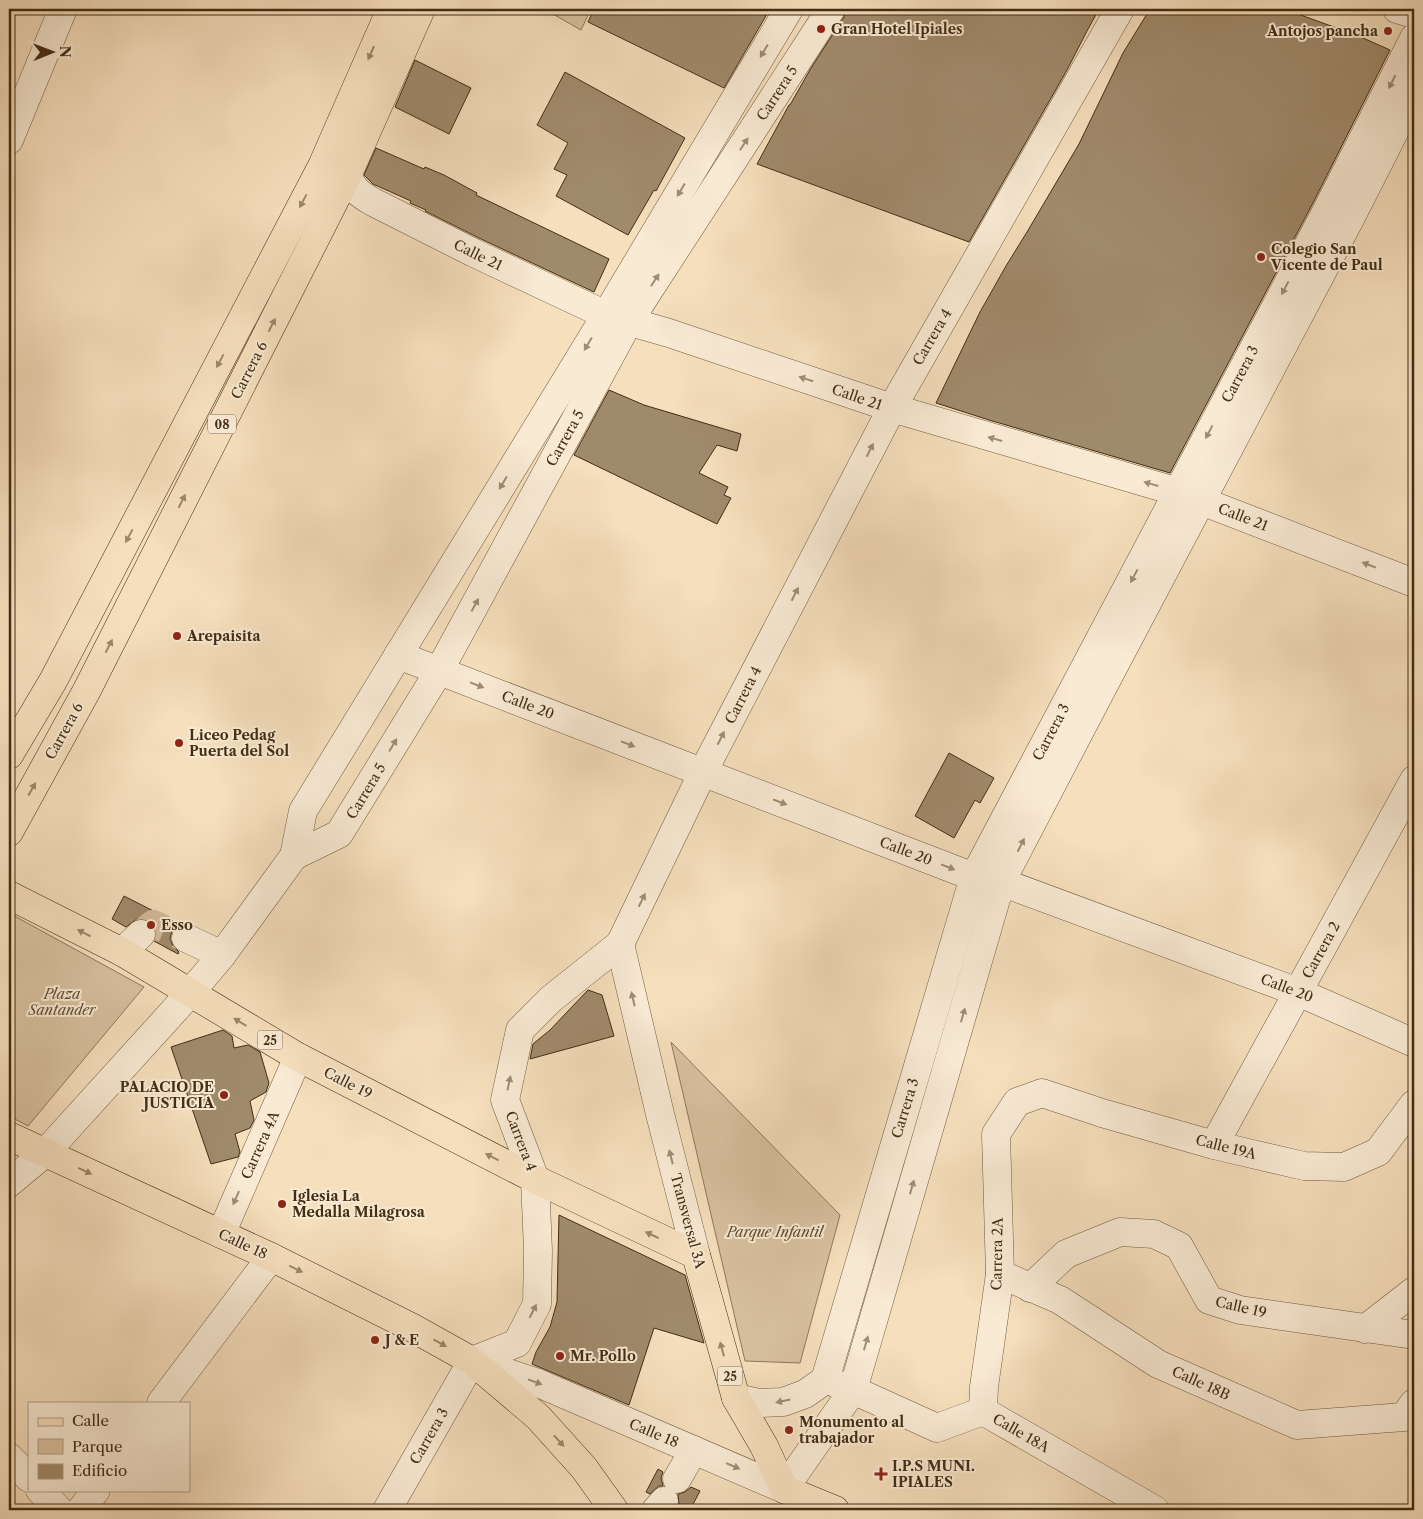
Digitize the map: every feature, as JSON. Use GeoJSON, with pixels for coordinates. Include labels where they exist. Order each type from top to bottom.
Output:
{"type":"FeatureCollection","features":[{"type":"Feature","properties":{"kind":"main road","name":"08"},"geometry":{"type":"LineString","coordinates":[[9,755],[53,681],[322,166],[391,9]]}},
{"type":"Feature","properties":{"kind":"main road","name":"Carrera 6"},"geometry":{"type":"LineString","coordinates":[[9,832],[87,690],[347,176],[421,9]]}},
{"type":"Feature","properties":{"kind":"main road","name":"Calle 19"},"geometry":{"type":"LineString","coordinates":[[9,895],[131,943],[191,992],[298,1057],[535,1179],[696,1256]]}},
{"type":"Feature","properties":{"kind":"main road","name":"Calle 18"},"geometry":{"type":"LineString","coordinates":[[9,1136],[271,1257],[411,1327],[472,1361],[538,1417],[584,1468],[614,1510]]}},
{"type":"Feature","properties":{"kind":"main road","name":"Transversal 3A"},"geometry":{"type":"LineString","coordinates":[[696,1256],[736,1398],[764,1446],[782,1499]]}},
{"type":"Feature","properties":{"kind":"main road","name":"Calle 18"},"geometry":{"type":"LineString","coordinates":[[782,1499],[835,1510]]}},
{"type":"Feature","properties":{"kind":"street"},"geometry":{"type":"LineString","coordinates":[[9,140],[63,9]]}},
{"type":"Feature","properties":{"kind":"street","name":"Carrera 5"},"geometry":{"type":"LineString","coordinates":[[294,856],[339,834],[439,670],[617,318],[789,9]]}},
{"type":"Feature","properties":{"kind":"street","name":"Carrera 5"},"geometry":{"type":"LineString","coordinates":[[45,1152],[191,992],[222,955],[294,856],[303,811],[398,655],[617,318],[831,9]]}},
{"type":"Feature","properties":{"kind":"street","name":"Carrera 4"},"geometry":{"type":"LineString","coordinates":[[472,1361],[516,1343],[537,1304],[538,1251],[535,1179],[505,1100],[520,1030],[551,999],[620,944],[703,772],[892,408],[1120,9]]}},
{"type":"Feature","properties":{"kind":"street"},"geometry":{"type":"LineString","coordinates":[[1397,9],[1414,14]]}},
{"type":"Feature","properties":{"kind":"street","name":"Carrera 3"},"geometry":{"type":"LineString","coordinates":[[1339,215],[1414,38]]}},
{"type":"Feature","properties":{"kind":"street","name":"Carrera 3"},"geometry":{"type":"LineString","coordinates":[[824,1380],[974,877],[1084,695],[1339,215],[1414,93]]}},
{"type":"Feature","properties":{"kind":"street","name":"Calle 21"},"geometry":{"type":"LineString","coordinates":[[322,166],[347,176],[353,187],[373,202],[474,253],[617,318],[669,333],[892,408],[1189,497],[1414,583]]}},
{"type":"Feature","properties":{"kind":"street","name":"Calle 20"},"geometry":{"type":"LineString","coordinates":[[398,655],[974,877],[1002,882],[1298,992],[1414,1042]]}},
{"type":"Feature","properties":{"kind":"street","name":"Carrera 3"},"geometry":{"type":"LineString","coordinates":[[782,1499],[853,1390],[1002,882],[1084,695]]}},
{"type":"Feature","properties":{"kind":"street","name":"Carrera 2"},"geometry":{"type":"LineString","coordinates":[[1214,1145],[1414,780]]}},
{"type":"Feature","properties":{"kind":"street"},"geometry":{"type":"LineString","coordinates":[[186,938],[222,955]]}},
{"type":"Feature","properties":{"kind":"street","name":"Transversal 3A"},"geometry":{"type":"LineString","coordinates":[[620,944],[696,1256]]}},
{"type":"Feature","properties":{"kind":"street"},"geometry":{"type":"LineString","coordinates":[[928,1033],[955,1040]]}},
{"type":"Feature","properties":{"kind":"street","name":"Carrera 4A"},"geometry":{"type":"LineString","coordinates":[[221,1234],[298,1057]]}},
{"type":"Feature","properties":{"kind":"street","name":"Calle 19A"},"geometry":{"type":"LineString","coordinates":[[1017,1102],[1042,1093],[1102,1113],[1214,1145],[1304,1166],[1344,1168],[1378,1152],[1414,1104]]}},
{"type":"Feature","properties":{"kind":"street","name":"Carrera 2A"},"geometry":{"type":"LineString","coordinates":[[983,1411],[984,1387],[1000,1274],[996,1134],[1017,1102]]}},
{"type":"Feature","properties":{"kind":"street"},"geometry":{"type":"LineString","coordinates":[[9,1183],[45,1152]]}},
{"type":"Feature","properties":{"kind":"street"},"geometry":{"type":"LineString","coordinates":[[874,1215],[901,1225]]}},
{"type":"Feature","properties":{"kind":"street","name":"Calle 19"},"geometry":{"type":"LineString","coordinates":[[1030,1288],[1066,1254],[1120,1232],[1154,1234],[1179,1246],[1208,1300],[1240,1310],[1414,1335]]}},
{"type":"Feature","properties":{"kind":"street"},"geometry":{"type":"LineString","coordinates":[[162,1402],[271,1257]]}},
{"type":"Feature","properties":{"kind":"street","name":"Calle 18B"},"geometry":{"type":"LineString","coordinates":[[1000,1274],[1060,1300],[1158,1364],[1297,1425],[1404,1417],[1414,1403]]}},
{"type":"Feature","properties":{"kind":"street"},"geometry":{"type":"LineString","coordinates":[[1365,1329],[1414,1291]]}},
{"type":"Feature","properties":{"kind":"street","name":"Carrera 3"},"geometry":{"type":"LineString","coordinates":[[387,1510],[472,1361]]}},
{"type":"Feature","properties":{"kind":"street","name":"Calle 18"},"geometry":{"type":"LineString","coordinates":[[472,1361],[538,1383],[694,1450],[782,1499]]}},
{"type":"Feature","properties":{"kind":"street"},"geometry":{"type":"LineString","coordinates":[[736,1398],[759,1403],[783,1402],[805,1394],[824,1380]]}},
{"type":"Feature","properties":{"kind":"street","name":"Calle 18A"},"geometry":{"type":"LineString","coordinates":[[824,1380],[853,1390],[937,1428],[983,1411],[1155,1510]]}},
{"type":"Feature","properties":{"kind":"street"},"geometry":{"type":"LineString","coordinates":[[666,1497],[694,1450]]}},
{"type":"Feature","properties":{"kind":"street"},"geometry":{"type":"LineString","coordinates":[[9,1457],[28,1477]]}},
{"type":"Feature","properties":{"kind":"street"},"geometry":{"type":"LineString","coordinates":[[45,1492],[81,1506]]}},
{"type":"Feature","properties":{"kind":"green space"},"geometry":{"type":"Polygon","coordinates":[[[544,9],[591,9],[581,30],[544,9]]]}},
{"type":"Feature","properties":{"kind":"green space","name":"Plaza Santander"},"geometry":{"type":"Polygon","coordinates":[[[9,913],[144,987],[28,1126],[9,1116],[9,913]]]}},
{"type":"Feature","properties":{"kind":"green space","name":"Parque Infantil"},"geometry":{"type":"Polygon","coordinates":[[[671,1042],[840,1215],[800,1363],[745,1361],[671,1042]]]}},
{"type":"Feature","properties":{"kind":"building"},"geometry":{"type":"Polygon","coordinates":[[[594,9],[770,9],[724,88],[588,22],[594,9]]]}},
{"type":"Feature","properties":{"kind":"building"},"geometry":{"type":"Polygon","coordinates":[[[846,9],[1099,9],[1067,70],[969,242],[757,164],[789,105],[844,17],[846,9]]]}},
{"type":"Feature","properties":{"kind":"building"},"geometry":{"type":"Polygon","coordinates":[[[1150,9],[1284,9],[1345,30],[1390,50],[1313,203],[1170,473],[936,403],[980,312],[1079,144],[1123,53],[1150,9]]]}},
{"type":"Feature","properties":{"kind":"building"},"geometry":{"type":"Polygon","coordinates":[[[415,60],[471,88],[449,134],[395,107],[415,60]]]}},
{"type":"Feature","properties":{"kind":"building"},"geometry":{"type":"Polygon","coordinates":[[[565,72],[685,138],[656,191],[654,190],[628,235],[556,196],[567,175],[554,169],[568,143],[537,125],[565,72]]]}},
{"type":"Feature","properties":{"kind":"building"},"geometry":{"type":"Polygon","coordinates":[[[376,148],[424,169],[425,167],[444,175],[477,193],[476,195],[609,259],[594,292],[481,239],[410,203],[411,201],[373,184],[364,175],[376,148]]]}},
{"type":"Feature","properties":{"kind":"building"},"geometry":{"type":"Polygon","coordinates":[[[609,390],[644,405],[741,434],[737,451],[717,445],[699,473],[728,487],[724,495],[731,498],[717,524],[574,455],[609,390]]]}},
{"type":"Feature","properties":{"kind":"building"},"geometry":{"type":"Polygon","coordinates":[[[949,753],[994,778],[980,803],[975,800],[954,838],[915,816],[949,753]]]}},
{"type":"Feature","properties":{"kind":"building","name":"Esso"},"geometry":{"type":"Polygon","coordinates":[[[124,896],[179,924],[172,931],[170,939],[173,946],[179,952],[178,954],[154,941],[156,930],[152,923],[146,919],[137,919],[126,927],[112,919],[124,896]]]}},
{"type":"Feature","properties":{"kind":"building"},"geometry":{"type":"Polygon","coordinates":[[[588,990],[602,995],[614,1036],[530,1059],[533,1044],[550,1030],[588,990]]]}},
{"type":"Feature","properties":{"kind":"building","name":"PALACIO DE JUSTICIA"},"geometry":{"type":"Polygon","coordinates":[[[223,1030],[232,1036],[234,1048],[248,1045],[260,1052],[269,1083],[266,1092],[250,1101],[254,1120],[250,1128],[235,1134],[240,1152],[238,1157],[211,1164],[171,1047],[223,1030]]]}},
{"type":"Feature","properties":{"kind":"building"},"geometry":{"type":"Polygon","coordinates":[[[559,1215],[685,1275],[704,1343],[654,1328],[629,1405],[532,1364],[536,1352],[550,1327],[557,1302],[559,1215]]]}},
{"type":"Feature","properties":{"kind":"building"},"geometry":{"type":"Polygon","coordinates":[[[658,1469],[663,1472],[661,1478],[663,1486],[659,1486],[650,1494],[646,1492],[658,1469]]]}},
{"type":"Feature","properties":{"kind":"building"},"geometry":{"type":"Polygon","coordinates":[[[691,1487],[700,1491],[690,1510],[677,1508],[679,1504],[678,1494],[685,1492],[691,1487]]]}},
{"type":"Feature","properties":{"kind":"tunnel"},"geometry":{"type":"LineString","coordinates":[[141,934],[153,924],[186,938]]}},
{"type":"Feature","properties":{"kind":"place","name":"Gran Hotel Ipiales"},"geometry":{"type":"Point","coordinates":[821,29]}},
{"type":"Feature","properties":{"kind":"place","name":"Antojos pancha"},"geometry":{"type":"Point","coordinates":[1388,31]}},
{"type":"Feature","properties":{"kind":"place","name":"Colegio San Vicente de Paul"},"geometry":{"type":"Point","coordinates":[1261,257]}},
{"type":"Feature","properties":{"kind":"place","name":"Arepaisita"},"geometry":{"type":"Point","coordinates":[177,636]}},
{"type":"Feature","properties":{"kind":"place","name":"Liceo Pedag Puerta del Sol"},"geometry":{"type":"Point","coordinates":[179,743]}},
{"type":"Feature","properties":{"kind":"place","name":"Esso"},"geometry":{"type":"Point","coordinates":[151,925]}},
{"type":"Feature","properties":{"kind":"place","name":"PALACIO DE JUSTICIA"},"geometry":{"type":"Point","coordinates":[224,1095]}},
{"type":"Feature","properties":{"kind":"place","name":"Iglesia La Medalla Milagrosa"},"geometry":{"type":"Point","coordinates":[282,1204]}},
{"type":"Feature","properties":{"kind":"place","name":"J & E"},"geometry":{"type":"Point","coordinates":[375,1340]}},
{"type":"Feature","properties":{"kind":"place","name":"Mr. Pollo"},"geometry":{"type":"Point","coordinates":[560,1356]}},
{"type":"Feature","properties":{"kind":"place","name":"Monumento al trabajador"},"geometry":{"type":"Point","coordinates":[789,1430]}},
{"type":"Feature","properties":{"kind":"place","name":"I.P.S MUNI. IPIALES"},"geometry":{"type":"Point","coordinates":[881,1474]}}]}
